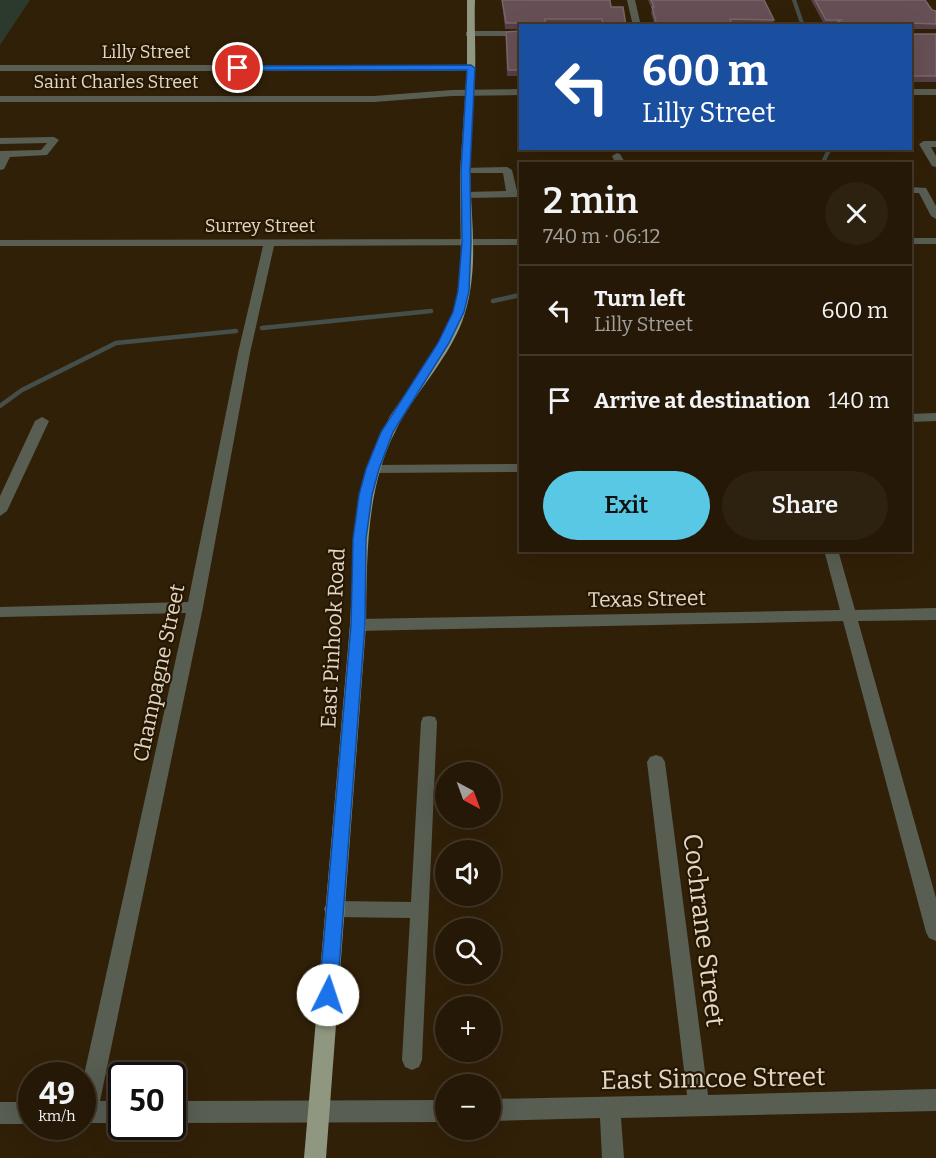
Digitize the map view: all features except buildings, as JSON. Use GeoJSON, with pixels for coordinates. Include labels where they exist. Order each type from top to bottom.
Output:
{"type":"FeatureCollection","features":[{"type":"Feature","properties":{"kind":"main road","name":"East Pinhook Road"},"geometry":{"type":"LineString","coordinates":[[315,1158],[358,625],[360,539],[366,495],[387,432],[455,322],[464,291],[465,170],[471,68],[469,34],[471,0]]}},
{"type":"Feature","properties":{"kind":"street"},"geometry":{"type":"LineString","coordinates":[[631,0],[637,24]]}},
{"type":"Feature","properties":{"kind":"street"},"geometry":{"type":"LineString","coordinates":[[469,34],[519,34]]}},
{"type":"Feature","properties":{"kind":"street","name":"Lilly Street"},"geometry":{"type":"LineString","coordinates":[[0,68],[471,68]]}},
{"type":"Feature","properties":{"kind":"street","name":"Saint Charles Street"},"geometry":{"type":"LineString","coordinates":[[0,99],[374,99],[519,92]]}},
{"type":"Feature","properties":{"kind":"street"},"geometry":{"type":"LineString","coordinates":[[912,92],[936,92]]}},
{"type":"Feature","properties":{"kind":"street"},"geometry":{"type":"LineString","coordinates":[[0,141],[54,140],[44,153],[3,154],[0,167]]}},
{"type":"Feature","properties":{"kind":"street"},"geometry":{"type":"LineString","coordinates":[[936,144],[924,144],[936,164]]}},
{"type":"Feature","properties":{"kind":"street"},"geometry":{"type":"LineString","coordinates":[[465,170],[516,194]]}},
{"type":"Feature","properties":{"kind":"street"},"geometry":{"type":"LineString","coordinates":[[466,195],[492,182],[507,170],[516,194]]}},
{"type":"Feature","properties":{"kind":"street"},"geometry":{"type":"LineString","coordinates":[[912,190],[922,190],[936,216]]}},
{"type":"Feature","properties":{"kind":"street"},"geometry":{"type":"LineString","coordinates":[[912,241],[936,241]]}},
{"type":"Feature","properties":{"kind":"street","name":"Surrey Street"},"geometry":{"type":"LineString","coordinates":[[0,243],[519,242]]}},
{"type":"Feature","properties":{"kind":"street","name":"Champagne Street"},"geometry":{"type":"LineString","coordinates":[[96,1062],[195,608],[244,353],[269,243]]}},
{"type":"Feature","properties":{"kind":"street"},"geometry":{"type":"LineString","coordinates":[[912,418],[936,417]]}},
{"type":"Feature","properties":{"kind":"street"},"geometry":{"type":"LineString","coordinates":[[0,511],[42,421]]}},
{"type":"Feature","properties":{"kind":"street"},"geometry":{"type":"LineString","coordinates":[[373,469],[519,468]]}},
{"type":"Feature","properties":{"kind":"street"},"geometry":{"type":"LineString","coordinates":[[832,552],[936,932]]}},
{"type":"Feature","properties":{"kind":"street"},"geometry":{"type":"LineString","coordinates":[[0,612],[60,612],[106,608],[195,608]]}},
{"type":"Feature","properties":{"kind":"street","name":"Texas Street"},"geometry":{"type":"LineString","coordinates":[[358,625],[936,614]]}},
{"type":"Feature","properties":{"kind":"street"},"geometry":{"type":"LineString","coordinates":[[412,1060],[429,722]]}},
{"type":"Feature","properties":{"kind":"street","name":"Cochrane Street"},"geometry":{"type":"LineString","coordinates":[[657,762],[699,1105]]}},
{"type":"Feature","properties":{"kind":"street"},"geometry":{"type":"LineString","coordinates":[[334,909],[420,909]]}},
{"type":"Feature","properties":{"kind":"street","name":"East Simcoe Street"},"geometry":{"type":"LineString","coordinates":[[501,1110],[936,1100]]}},
{"type":"Feature","properties":{"kind":"street"},"geometry":{"type":"LineString","coordinates":[[610,1107],[613,1158]]}},
{"type":"Feature","properties":{"kind":"street"},"geometry":{"type":"LineString","coordinates":[[186,1112],[435,1111]]}},
{"type":"Feature","properties":{"kind":"street"},"geometry":{"type":"LineString","coordinates":[[0,1113],[18,1113]]}},
{"type":"Feature","properties":{"kind":"green space"},"geometry":{"type":"Polygon","coordinates":[[[0,0],[30,0],[0,45],[0,0]]]}},
{"type":"Feature","properties":{"kind":"waterway"},"geometry":{"type":"LineString","coordinates":[[794,0],[802,24]]}},
{"type":"Feature","properties":{"kind":"waterway"},"geometry":{"type":"LineString","coordinates":[[823,162],[829,150]]}},
{"type":"Feature","properties":{"kind":"waterway"},"geometry":{"type":"LineString","coordinates":[[493,301],[519,295]]}},
{"type":"Feature","properties":{"kind":"waterway"},"geometry":{"type":"LineString","coordinates":[[262,328],[431,311]]}},
{"type":"Feature","properties":{"kind":"waterway"},"geometry":{"type":"LineString","coordinates":[[0,406],[22,390],[116,343],[236,331]]}},
{"type":"Feature","properties":{"kind":"route"},"geometry":{"type":"LineString","coordinates":[[238,68],[471,68],[465,170],[464,291],[459,312],[432,362],[387,432],[366,495],[360,539],[358,625],[328,995]]}}]}
